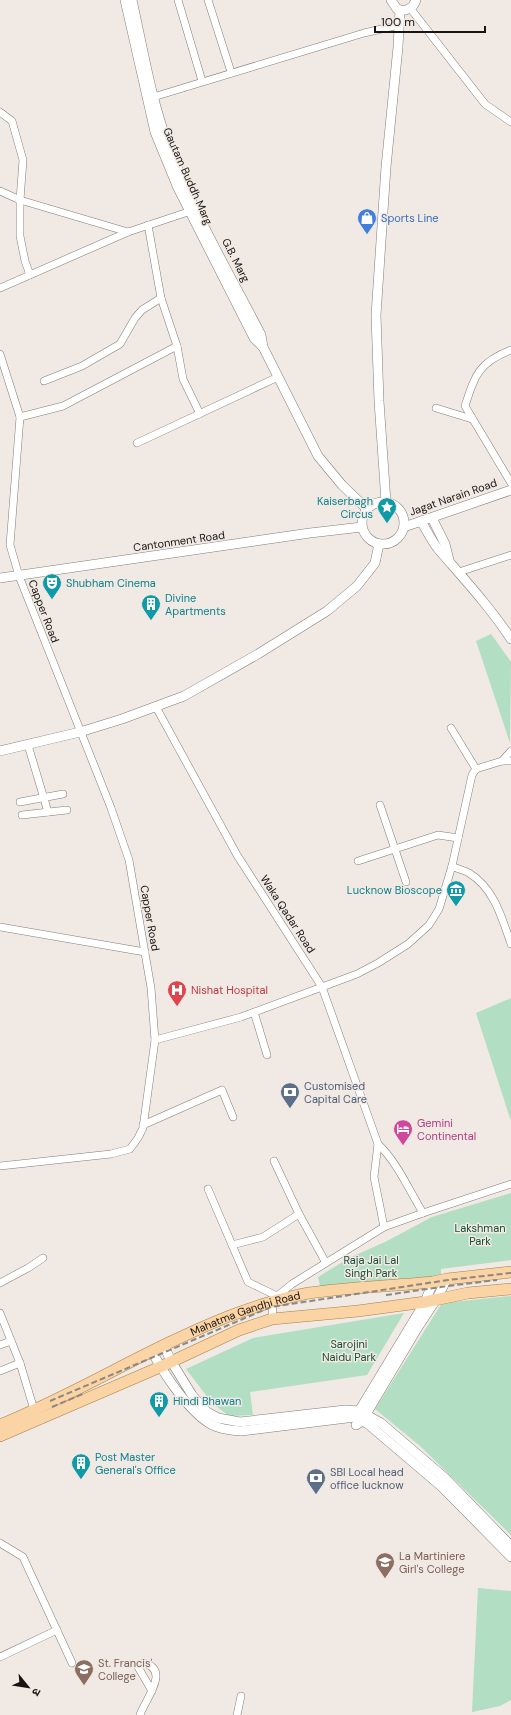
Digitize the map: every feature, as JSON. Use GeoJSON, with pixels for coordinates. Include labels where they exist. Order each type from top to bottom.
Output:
{"type":"FeatureCollection","features":[{"type":"Feature","properties":{"kind":"main road","name":"Mahatma Gandhi Road"},"geometry":{"type":"LineString","coordinates":[[0,1436],[152,1351],[228,1316],[275,1299],[318,1292],[433,1282],[511,1272]]}},
{"type":"Feature","properties":{"kind":"main road","name":"Mahatma Gandhi Road"},"geometry":{"type":"LineString","coordinates":[[0,1424],[36,1415],[160,1367],[239,1330],[272,1319],[358,1311],[425,1302],[437,1298],[468,1293],[511,1289]]}},
{"type":"Feature","properties":{"kind":"street"},"geometry":{"type":"LineString","coordinates":[[125,0],[151,98],[231,72],[364,33],[399,25]]}},
{"type":"Feature","properties":{"kind":"street","name":"G.B. Marg"},"geometry":{"type":"LineString","coordinates":[[132,0],[151,98],[193,210],[261,335],[263,347],[318,456],[342,485],[367,509]]}},
{"type":"Feature","properties":{"kind":"street"},"geometry":{"type":"LineString","coordinates":[[178,0],[202,82]]}},
{"type":"Feature","properties":{"kind":"street"},"geometry":{"type":"LineString","coordinates":[[208,0],[231,72]]}},
{"type":"Feature","properties":{"kind":"street"},"geometry":{"type":"LineString","coordinates":[[391,0],[394,6],[400,10],[410,8],[416,0]]}},
{"type":"Feature","properties":{"kind":"street"},"geometry":{"type":"LineString","coordinates":[[410,8],[485,104],[511,122]]}},
{"type":"Feature","properties":{"kind":"street"},"geometry":{"type":"LineString","coordinates":[[386,502],[379,401],[376,315],[386,167],[398,47],[400,10]]}},
{"type":"Feature","properties":{"kind":"street"},"geometry":{"type":"LineString","coordinates":[[0,112],[12,121],[23,160],[20,200],[20,236],[25,261],[30,274]]}},
{"type":"Feature","properties":{"kind":"street"},"geometry":{"type":"LineString","coordinates":[[0,191],[20,200],[128,232]]}},
{"type":"Feature","properties":{"kind":"street"},"geometry":{"type":"LineString","coordinates":[[0,288],[128,232],[193,210]]}},
{"type":"Feature","properties":{"kind":"street"},"geometry":{"type":"LineString","coordinates":[[148,225],[161,298],[177,346],[183,379],[200,414]]}},
{"type":"Feature","properties":{"kind":"street"},"geometry":{"type":"LineString","coordinates":[[44,382],[82,366],[120,344],[135,318],[142,310],[161,298]]}},
{"type":"Feature","properties":{"kind":"street"},"geometry":{"type":"LineString","coordinates":[[0,354],[20,417],[63,406],[177,346]]}},
{"type":"Feature","properties":{"kind":"street"},"geometry":{"type":"LineString","coordinates":[[511,350],[494,356],[482,368],[473,381],[465,406],[496,455],[511,483]]}},
{"type":"Feature","properties":{"kind":"street"},"geometry":{"type":"LineString","coordinates":[[137,443],[278,377]]}},
{"type":"Feature","properties":{"kind":"street"},"geometry":{"type":"LineString","coordinates":[[436,408],[472,419]]}},
{"type":"Feature","properties":{"kind":"street","name":"Capper Road"},"geometry":{"type":"LineString","coordinates":[[0,1166],[111,1154],[130,1148],[138,1138],[143,1125],[155,1040],[151,988],[129,860],[111,808],[19,576],[10,545],[20,417]]}},
{"type":"Feature","properties":{"kind":"street","name":"Jagat Narain Road"},"geometry":{"type":"LineString","coordinates":[[404,527],[511,490]]}},
{"type":"Feature","properties":{"kind":"street"},"geometry":{"type":"LineString","coordinates":[[379,502],[386,502],[395,505],[401,511],[404,519],[404,527],[401,535],[387,544],[379,544],[371,541],[365,534],[362,527],[362,518],[367,509],[379,502]]}},
{"type":"Feature","properties":{"kind":"street"},"geometry":{"type":"LineString","coordinates":[[432,518],[445,544],[448,560]]}},
{"type":"Feature","properties":{"kind":"street"},"geometry":{"type":"LineString","coordinates":[[421,521],[438,550],[459,572],[499,620],[511,639]]}},
{"type":"Feature","properties":{"kind":"street","name":"Cantonment Road"},"geometry":{"type":"LineString","coordinates":[[0,578],[310,533],[362,527]]}},
{"type":"Feature","properties":{"kind":"street"},"geometry":{"type":"LineString","coordinates":[[0,751],[80,732],[156,707],[191,692],[258,654],[327,611],[357,586],[375,563],[379,544]]}},
{"type":"Feature","properties":{"kind":"street"},"geometry":{"type":"LineString","coordinates":[[459,572],[511,555]]}},
{"type":"Feature","properties":{"kind":"street","name":"Waka Qadar Road"},"geometry":{"type":"LineString","coordinates":[[156,707],[237,855],[322,987],[378,1144],[395,1166],[423,1213]]}},
{"type":"Feature","properties":{"kind":"street"},"geometry":{"type":"LineString","coordinates":[[451,728],[476,769]]}},
{"type":"Feature","properties":{"kind":"street"},"geometry":{"type":"LineString","coordinates":[[28,745],[48,812]]}},
{"type":"Feature","properties":{"kind":"street"},"geometry":{"type":"LineString","coordinates":[[502,760],[511,751]]}},
{"type":"Feature","properties":{"kind":"street"},"geometry":{"type":"LineString","coordinates":[[155,1040],[254,1012],[357,974],[408,944],[429,925],[439,909],[452,866],[472,775],[476,769],[502,760],[511,761]]}},
{"type":"Feature","properties":{"kind":"street"},"geometry":{"type":"LineString","coordinates":[[20,802],[63,794]]}},
{"type":"Feature","properties":{"kind":"street"},"geometry":{"type":"LineString","coordinates":[[380,805],[406,882]]}},
{"type":"Feature","properties":{"kind":"street"},"geometry":{"type":"LineString","coordinates":[[22,816],[67,810]]}},
{"type":"Feature","properties":{"kind":"street"},"geometry":{"type":"LineString","coordinates":[[358,861],[438,835],[458,838]]}},
{"type":"Feature","properties":{"kind":"street"},"geometry":{"type":"LineString","coordinates":[[452,866],[469,873],[482,884],[496,902],[511,944]]}},
{"type":"Feature","properties":{"kind":"street"},"geometry":{"type":"LineString","coordinates":[[0,928],[145,952]]}},
{"type":"Feature","properties":{"kind":"street"},"geometry":{"type":"LineString","coordinates":[[254,1012],[266,1055]]}},
{"type":"Feature","properties":{"kind":"street"},"geometry":{"type":"LineString","coordinates":[[143,1125],[222,1090],[233,1117]]}},
{"type":"Feature","properties":{"kind":"street","name":"Waka Qadar Road"},"geometry":{"type":"LineString","coordinates":[[378,1144],[374,1177],[384,1227]]}},
{"type":"Feature","properties":{"kind":"street"},"geometry":{"type":"LineString","coordinates":[[274,1161],[299,1214],[326,1263]]}},
{"type":"Feature","properties":{"kind":"street"},"geometry":{"type":"LineString","coordinates":[[272,1319],[275,1299],[292,1284],[384,1227],[511,1184]]}},
{"type":"Feature","properties":{"kind":"street"},"geometry":{"type":"LineString","coordinates":[[208,1189],[248,1282],[275,1299]]}},
{"type":"Feature","properties":{"kind":"street"},"geometry":{"type":"LineString","coordinates":[[232,1245],[263,1237],[299,1214]]}},
{"type":"Feature","properties":{"kind":"street"},"geometry":{"type":"LineString","coordinates":[[0,1283],[43,1258]]}},
{"type":"Feature","properties":{"kind":"street"},"geometry":{"type":"LineString","coordinates":[[152,1351],[160,1367],[194,1412],[209,1424],[223,1429],[241,1431],[360,1415],[437,1298],[447,1279]]}},
{"type":"Feature","properties":{"kind":"street"},"geometry":{"type":"LineString","coordinates":[[360,1415],[425,1302],[433,1282]]}},
{"type":"Feature","properties":{"kind":"street"},"geometry":{"type":"LineString","coordinates":[[0,1313],[20,1363],[36,1415]]}},
{"type":"Feature","properties":{"kind":"street"},"geometry":{"type":"LineString","coordinates":[[0,1345],[11,1341]]}},
{"type":"Feature","properties":{"kind":"street"},"geometry":{"type":"LineString","coordinates":[[164,1346],[171,1361],[192,1396],[207,1412],[218,1418],[240,1422],[345,1410],[380,1423],[446,1478],[511,1546]]}},
{"type":"Feature","properties":{"kind":"street"},"geometry":{"type":"LineString","coordinates":[[0,1371],[20,1363]]}},
{"type":"Feature","properties":{"kind":"street"},"geometry":{"type":"LineString","coordinates":[[360,1415],[368,1424],[442,1487],[511,1557]]}},
{"type":"Feature","properties":{"kind":"street"},"geometry":{"type":"LineString","coordinates":[[0,1543],[23,1557],[72,1663]]}},
{"type":"Feature","properties":{"kind":"street"},"geometry":{"type":"LineString","coordinates":[[0,1657],[57,1630]]}},
{"type":"Feature","properties":{"kind":"street"},"geometry":{"type":"LineString","coordinates":[[140,1715],[142,1707],[148,1701],[152,1691]]}},
{"type":"Feature","properties":{"kind":"street"},"geometry":{"type":"LineString","coordinates":[[237,1715],[241,1696]]}},
{"type":"Feature","properties":{"kind":"green space"},"geometry":{"type":"Polygon","coordinates":[[[491,634],[511,662],[510,743],[476,641],[491,634]]]}},
{"type":"Feature","properties":{"kind":"green space"},"geometry":{"type":"Polygon","coordinates":[[[511,998],[511,1121],[476,1013],[511,998]]]}},
{"type":"Feature","properties":{"kind":"green space","name":"Lakshman Park"},"geometry":{"type":"Polygon","coordinates":[[[511,1193],[511,1260],[441,1269],[441,1276],[320,1286],[318,1277],[349,1258],[385,1242],[432,1217],[511,1193]]]}},
{"type":"Feature","properties":{"kind":"green space"},"geometry":{"type":"Polygon","coordinates":[[[511,1296],[511,1535],[419,1445],[375,1409],[442,1303],[511,1296]]]}},
{"type":"Feature","properties":{"kind":"green space","name":"Sarojini Naidu Park"},"geometry":{"type":"Polygon","coordinates":[[[404,1313],[367,1375],[250,1392],[253,1415],[229,1416],[212,1403],[186,1369],[253,1338],[404,1313]]]}},
{"type":"Feature","properties":{"kind":"green space"},"geometry":{"type":"Polygon","coordinates":[[[478,1588],[511,1591],[511,1700],[500,1706],[472,1712],[478,1588]]]}},
{"type":"Feature","properties":{"kind":"railway"},"geometry":{"type":"LineString","coordinates":[[50,1401],[271,1307],[448,1280],[511,1273]]}},
{"type":"Feature","properties":{"kind":"railway"},"geometry":{"type":"LineString","coordinates":[[386,1295],[497,1280]]}},
{"type":"Feature","properties":{"kind":"railway"},"geometry":{"type":"LineString","coordinates":[[52,1407],[85,1393]]}},
{"type":"Feature","properties":{"kind":"place","name":"Sports Line"},"geometry":{"type":"Point","coordinates":[367,235]}},
{"type":"Feature","properties":{"kind":"place","name":"Kaiserbagh Circus"},"geometry":{"type":"Point","coordinates":[387,524]}},
{"type":"Feature","properties":{"kind":"place","name":"Shubham Cinema"},"geometry":{"type":"Point","coordinates":[52,600]}},
{"type":"Feature","properties":{"kind":"place","name":"Divine Apartments"},"geometry":{"type":"Point","coordinates":[151,621]}},
{"type":"Feature","properties":{"kind":"place","name":"Lucknow Bioscope"},"geometry":{"type":"Point","coordinates":[456,907]}},
{"type":"Feature","properties":{"kind":"place","name":"Nishat Hospital"},"geometry":{"type":"Point","coordinates":[177,1007]}},
{"type":"Feature","properties":{"kind":"place","name":"Customised Capital Care"},"geometry":{"type":"Point","coordinates":[290,1109]}},
{"type":"Feature","properties":{"kind":"place","name":"Gemini Continental"},"geometry":{"type":"Point","coordinates":[403,1146]}},
{"type":"Feature","properties":{"kind":"place","name":"Hindi Bhawan"},"geometry":{"type":"Point","coordinates":[159,1418]}},
{"type":"Feature","properties":{"kind":"place","name":"Post Master General's Office"},"geometry":{"type":"Point","coordinates":[81,1480]}},
{"type":"Feature","properties":{"kind":"place","name":"SBI Local head office lucknow"},"geometry":{"type":"Point","coordinates":[316,1495]}},
{"type":"Feature","properties":{"kind":"place","name":"La Martiniere Girl's College"},"geometry":{"type":"Point","coordinates":[385,1579]}},
{"type":"Feature","properties":{"kind":"place","name":"St. Francis' College"},"geometry":{"type":"Point","coordinates":[84,1686]}},
{"type":"Feature","properties":{"kind":"park label","name":"Raja Jai Lal Singh Park"},"geometry":{"type":"Point","coordinates":[371,1266]}}]}
